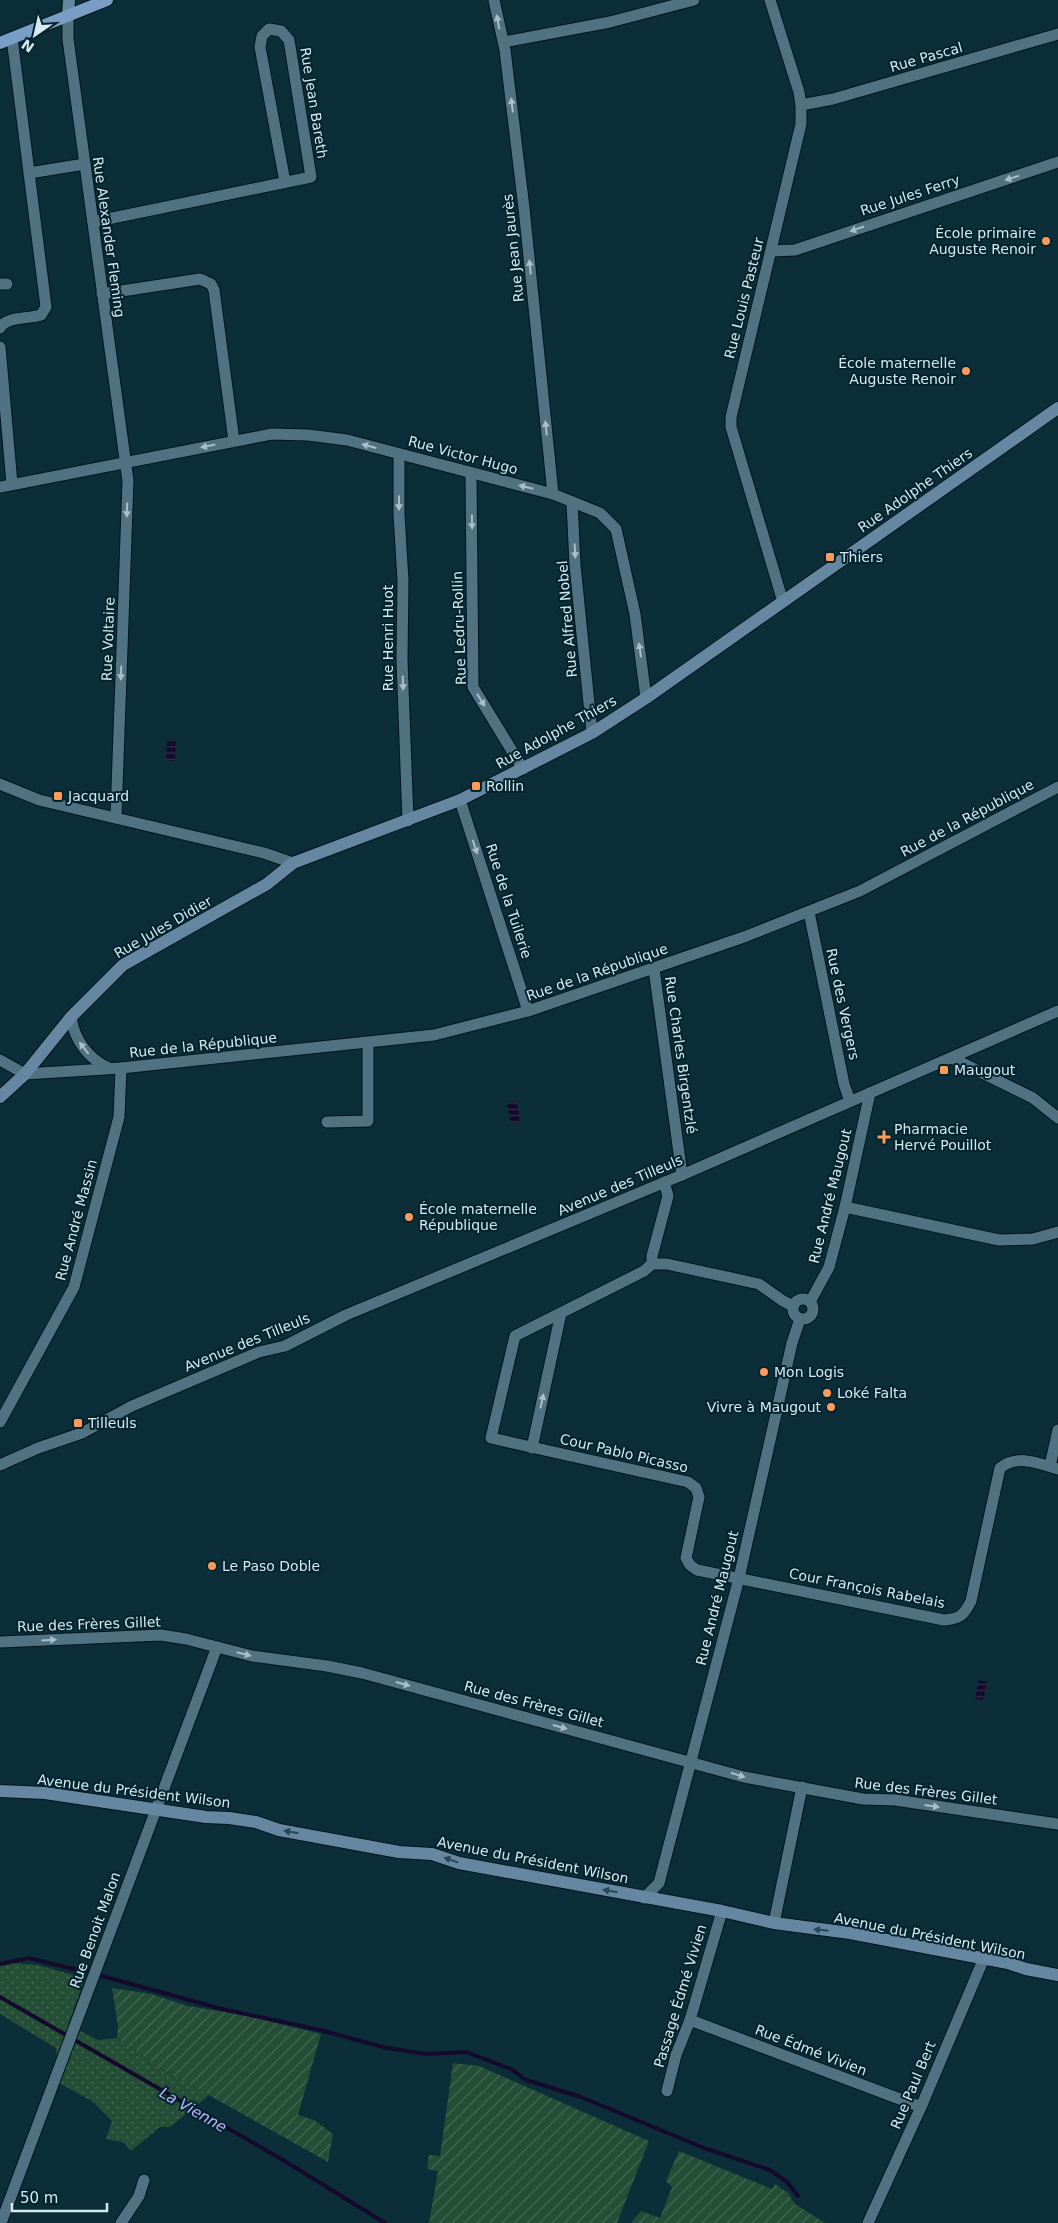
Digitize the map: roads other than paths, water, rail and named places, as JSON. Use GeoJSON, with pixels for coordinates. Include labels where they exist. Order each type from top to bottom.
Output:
{"type":"FeatureCollection","features":[{"type":"Feature","properties":{"kind":"main road"},"geometry":{"type":"LineString","coordinates":[[6,40],[107,0]]}},
{"type":"Feature","properties":{"kind":"street"},"geometry":{"type":"LineString","coordinates":[[68,16],[69,0]]}},
{"type":"Feature","properties":{"kind":"street","name":"Rue Jean Jaurès"},"geometry":{"type":"LineString","coordinates":[[494,0],[504,42],[524,208],[553,494]]}},
{"type":"Feature","properties":{"kind":"street"},"geometry":{"type":"LineString","coordinates":[[504,42],[610,22],[694,0]]}},
{"type":"Feature","properties":{"kind":"street","name":"Rue Louis Pasteur"},"geometry":{"type":"LineString","coordinates":[[770,0],[797,85],[802,106],[801,124],[731,427],[783,602]]}},
{"type":"Feature","properties":{"kind":"street","name":"Rue Alexander Fleming"},"geometry":{"type":"LineString","coordinates":[[68,16],[68,40],[124,462]]}},
{"type":"Feature","properties":{"kind":"street","name":"Rue Jean Bareth"},"geometry":{"type":"LineString","coordinates":[[93,222],[311,177],[289,40],[281,31],[269,30],[262,36],[260,46],[285,182]]}},
{"type":"Feature","properties":{"kind":"street","name":"Rue Pascal"},"geometry":{"type":"LineString","coordinates":[[802,106],[1058,34]]}},
{"type":"Feature","properties":{"kind":"street"},"geometry":{"type":"LineString","coordinates":[[0,328],[2,323],[9,320],[41,315],[46,306],[29,173],[6,40]]}},
{"type":"Feature","properties":{"kind":"street","name":"Rue Jules Ferry"},"geometry":{"type":"LineString","coordinates":[[771,251],[795,250],[1058,162]]}},
{"type":"Feature","properties":{"kind":"street"},"geometry":{"type":"LineString","coordinates":[[29,173],[84,164]]}},
{"type":"Feature","properties":{"kind":"street"},"geometry":{"type":"LineString","coordinates":[[102,294],[200,279],[211,284],[214,290],[234,441]]}},
{"type":"Feature","properties":{"kind":"street"},"geometry":{"type":"LineString","coordinates":[[0,347],[12,484]]}},
{"type":"Feature","properties":{"kind":"street","name":"Rue Adolphe Thiers"},"geometry":{"type":"LineString","coordinates":[[293,863],[460,800],[592,733],[646,698],[1058,408]]}},
{"type":"Feature","properties":{"kind":"street","name":"Rue Victor Hugo"},"geometry":{"type":"LineString","coordinates":[[0,486],[272,434],[308,435],[347,440],[553,494],[600,513],[616,529],[635,614],[646,698]]}},
{"type":"Feature","properties":{"kind":"street","name":"Rue Henri Huot"},"geometry":{"type":"LineString","coordinates":[[399,454],[399,514],[403,581],[402,660],[408,821]]}},
{"type":"Feature","properties":{"kind":"street","name":"Rue Voltaire"},"geometry":{"type":"LineString","coordinates":[[116,816],[128,481],[124,462]]}},
{"type":"Feature","properties":{"kind":"street","name":"Rue Ledru-Rollin"},"geometry":{"type":"LineString","coordinates":[[471,473],[473,687],[523,768]]}},
{"type":"Feature","properties":{"kind":"street","name":"Rue Alfred Nobel"},"geometry":{"type":"LineString","coordinates":[[572,502],[575,565],[592,733]]}},
{"type":"Feature","properties":{"kind":"street"},"geometry":{"type":"LineString","coordinates":[[0,784],[40,800],[116,816],[264,853],[293,863]]}},
{"type":"Feature","properties":{"kind":"street","name":"Rue de la République"},"geometry":{"type":"LineString","coordinates":[[25,1074],[116,1069],[434,1035],[528,1011],[654,969],[809,912],[860,891],[1058,787]]}},
{"type":"Feature","properties":{"kind":"street","name":"Rue de la Tuilerie"},"geometry":{"type":"LineString","coordinates":[[460,800],[528,1011]]}},
{"type":"Feature","properties":{"kind":"street","name":"Rue Jules Didier"},"geometry":{"type":"LineString","coordinates":[[0,1096],[25,1074],[71,1017],[123,966],[266,884],[293,863]]}},
{"type":"Feature","properties":{"kind":"street","name":"Rue des Vergers"},"geometry":{"type":"LineString","coordinates":[[809,912],[844,1084],[850,1101]]}},
{"type":"Feature","properties":{"kind":"street","name":"Rue Charles Birgentzlé"},"geometry":{"type":"LineString","coordinates":[[654,969],[682,1175]]}},
{"type":"Feature","properties":{"kind":"street","name":"Avenue des Tilleuls"},"geometry":{"type":"LineString","coordinates":[[0,1465],[38,1448],[82,1432],[132,1406],[259,1352],[286,1346],[346,1315],[682,1175],[1058,1011]]}},
{"type":"Feature","properties":{"kind":"street"},"geometry":{"type":"LineString","coordinates":[[71,1017],[74,1035],[92,1057],[100,1064],[116,1069]]}},
{"type":"Feature","properties":{"kind":"street"},"geometry":{"type":"LineString","coordinates":[[327,1122],[368,1122],[368,1043]]}},
{"type":"Feature","properties":{"kind":"street"},"geometry":{"type":"LineString","coordinates":[[952,1058],[1033,1098],[1058,1118]]}},
{"type":"Feature","properties":{"kind":"street"},"geometry":{"type":"LineString","coordinates":[[0,1060],[25,1074]]}},
{"type":"Feature","properties":{"kind":"street","name":"Rue André Massin"},"geometry":{"type":"LineString","coordinates":[[0,1422],[74,1287],[119,1117],[116,1069]]}},
{"type":"Feature","properties":{"kind":"street","name":"Rue André Maugout"},"geometry":{"type":"LineString","coordinates":[[810,1302],[829,1267],[845,1207],[870,1093]]}},
{"type":"Feature","properties":{"kind":"street"},"geometry":{"type":"LineString","coordinates":[[664,1182],[668,1196],[652,1256],[652,1264],[667,1264],[759,1284],[793,1306]]}},
{"type":"Feature","properties":{"kind":"street"},"geometry":{"type":"LineString","coordinates":[[845,1207],[999,1240],[1033,1239],[1058,1232]]}},
{"type":"Feature","properties":{"kind":"street","name":"Cour Pablo Picasso"},"geometry":{"type":"LineString","coordinates":[[652,1264],[644,1271],[515,1336],[491,1438],[688,1482],[696,1488],[699,1497],[686,1558],[690,1565],[697,1570],[740,1578]]}},
{"type":"Feature","properties":{"kind":"street"},"geometry":{"type":"LineString","coordinates":[[800,1299],[810,1302],[813,1307],[811,1315],[806,1319],[800,1319],[794,1316],[793,1306],[800,1299]]}},
{"type":"Feature","properties":{"kind":"street"},"geometry":{"type":"LineString","coordinates":[[532,1448],[561,1313]]}},
{"type":"Feature","properties":{"kind":"street","name":"Rue André Maugout"},"geometry":{"type":"LineString","coordinates":[[659,1883],[740,1578],[792,1343],[800,1319]]}},
{"type":"Feature","properties":{"kind":"street"},"geometry":{"type":"LineString","coordinates":[[1054,1468],[1058,1430]]}},
{"type":"Feature","properties":{"kind":"street","name":"Cour François Rabelais"},"geometry":{"type":"LineString","coordinates":[[740,1578],[944,1620],[957,1619],[965,1613],[971,1601],[1000,1468],[1008,1462],[1021,1459],[1054,1468]]}},
{"type":"Feature","properties":{"kind":"street","name":"Rue des Frères Gillet"},"geometry":{"type":"LineString","coordinates":[[0,1642],[161,1635],[252,1656],[327,1666],[362,1673],[744,1777],[863,1799],[895,1800],[1058,1824]]}},
{"type":"Feature","properties":{"kind":"street","name":"Rue Benoit Malon"},"geometry":{"type":"LineString","coordinates":[[1,2223],[217,1647]]}},
{"type":"Feature","properties":{"kind":"street"},"geometry":{"type":"LineString","coordinates":[[774,1923],[802,1788]]}},
{"type":"Feature","properties":{"kind":"street","name":"Avenue du Président Wilson"},"geometry":{"type":"LineString","coordinates":[[0,1792],[45,1793],[206,1817],[256,1822],[279,1830],[399,1852],[432,1854],[459,1863],[722,1911],[774,1923],[850,1933],[984,1958],[1058,1975]]}},
{"type":"Feature","properties":{"kind":"street"},"geometry":{"type":"LineString","coordinates":[[644,1898],[659,1883],[670,1903]]}},
{"type":"Feature","properties":{"kind":"street","name":"Passage Édmé Vivien"},"geometry":{"type":"LineString","coordinates":[[668,2091],[676,2055],[690,2020],[722,1911]]}},
{"type":"Feature","properties":{"kind":"street","name":"Rue Paul Bert"},"geometry":{"type":"LineString","coordinates":[[868,2223],[921,2108],[984,1958]]}},
{"type":"Feature","properties":{"kind":"street","name":"Rue Édmé Vivien"},"geometry":{"type":"LineString","coordinates":[[690,2020],[921,2108]]}},
{"type":"Feature","properties":{"kind":"street"},"geometry":{"type":"LineString","coordinates":[[121,2223],[138,2196],[144,2180]]}},
{"type":"Feature","properties":{"kind":"waterway"},"geometry":{"type":"LineString","coordinates":[[0,1964],[29,1958],[218,2008],[320,2030],[387,2048],[426,2054],[466,2052],[511,2069],[526,2080],[581,2097],[704,2148],[770,2170],[787,2182],[798,2196]]}},
{"type":"Feature","properties":{"kind":"waterway","name":"La Vienne"},"geometry":{"type":"LineString","coordinates":[[0,1997],[283,2160],[385,2223]]}},
{"type":"Feature","properties":{"kind":"place","name":"École primaire Auguste Renoir"},"geometry":{"type":"Point","coordinates":[1046,241]}},
{"type":"Feature","properties":{"kind":"place","name":"École maternelle Auguste Renoir"},"geometry":{"type":"Point","coordinates":[966,371]}},
{"type":"Feature","properties":{"kind":"place","name":"Thiers"},"geometry":{"type":"Point","coordinates":[830,557]}},
{"type":"Feature","properties":{"kind":"place","name":"Rollin"},"geometry":{"type":"Point","coordinates":[476,786]}},
{"type":"Feature","properties":{"kind":"place","name":"Jacquard"},"geometry":{"type":"Point","coordinates":[58,796]}},
{"type":"Feature","properties":{"kind":"place","name":"Maugout"},"geometry":{"type":"Point","coordinates":[944,1070]}},
{"type":"Feature","properties":{"kind":"place","name":"Pharmacie Hervé Pouillot"},"geometry":{"type":"Point","coordinates":[884,1137]}},
{"type":"Feature","properties":{"kind":"place","name":"École maternelle République"},"geometry":{"type":"Point","coordinates":[409,1217]}},
{"type":"Feature","properties":{"kind":"place","name":"Mon Logis"},"geometry":{"type":"Point","coordinates":[764,1372]}},
{"type":"Feature","properties":{"kind":"place","name":"Loké Falta"},"geometry":{"type":"Point","coordinates":[827,1393]}},
{"type":"Feature","properties":{"kind":"place","name":"Vivre à Maugout"},"geometry":{"type":"Point","coordinates":[831,1407]}},
{"type":"Feature","properties":{"kind":"place","name":"Tilleuls"},"geometry":{"type":"Point","coordinates":[78,1423]}},
{"type":"Feature","properties":{"kind":"place","name":"Le Paso Doble"},"geometry":{"type":"Point","coordinates":[212,1566]}}]}
